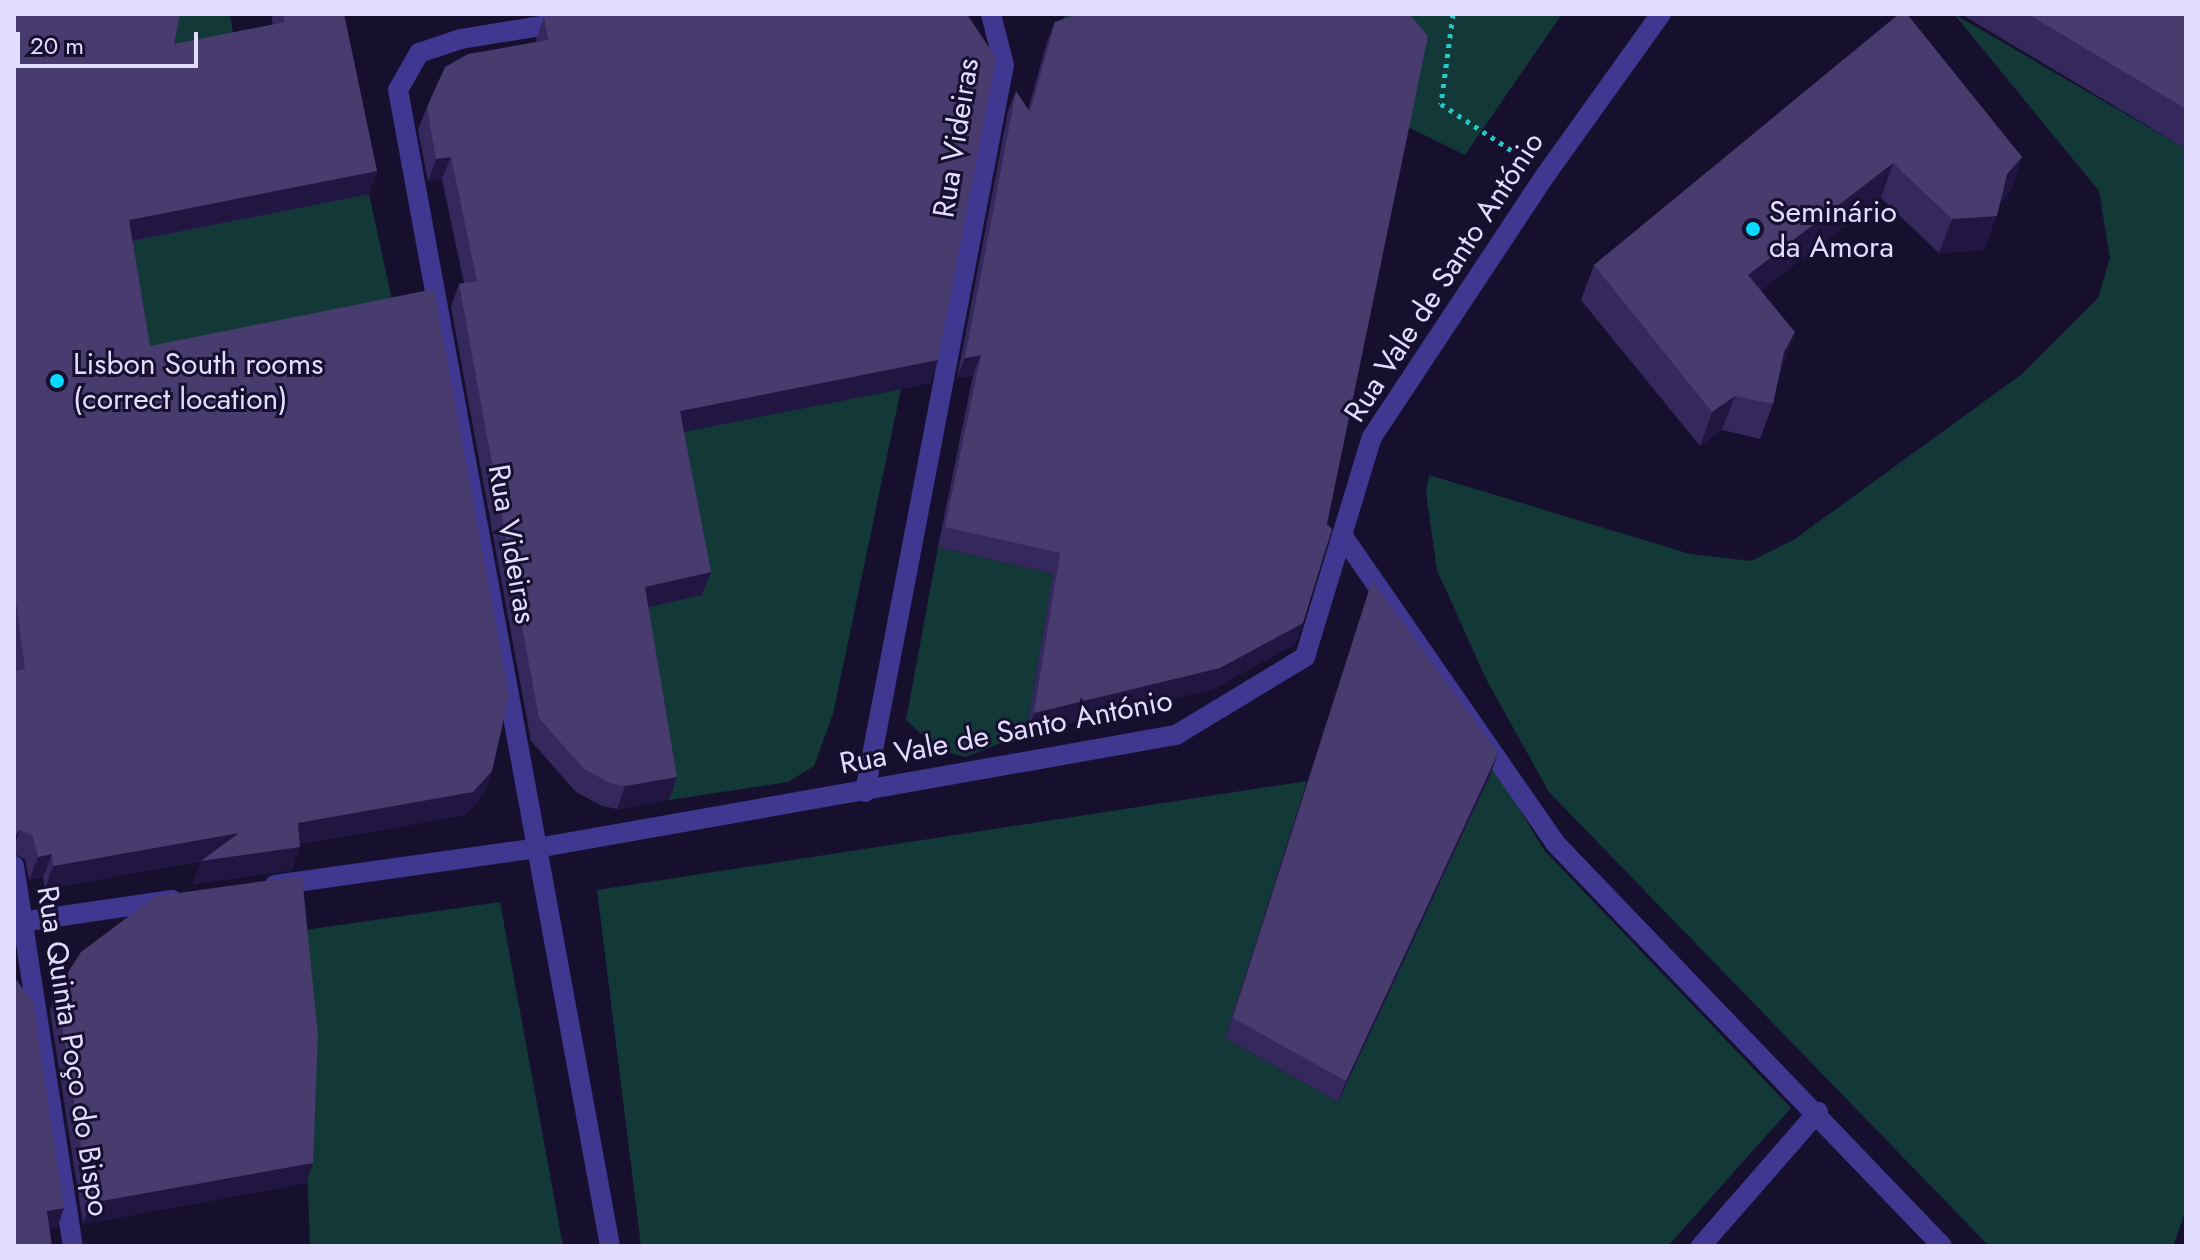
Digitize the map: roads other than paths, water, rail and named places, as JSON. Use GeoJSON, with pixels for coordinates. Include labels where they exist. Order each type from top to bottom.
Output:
{"type":"FeatureCollection","features":[{"type":"Feature","properties":{"kind":"street","name":"Rua Videiras"},"geometry":{"type":"LineString","coordinates":[[610,1246],[398,90],[419,53],[461,39],[614,14]]}},
{"type":"Feature","properties":{"kind":"street","name":"Rua Videiras"},"geometry":{"type":"LineString","coordinates":[[865,792],[1004,65],[991,14]]}},
{"type":"Feature","properties":{"kind":"street","name":"Rua Vale de Santo António"},"geometry":{"type":"LineString","coordinates":[[257,888],[537,848],[1176,735],[1305,657],[1372,437],[1547,173],[1661,14]]}},
{"type":"Feature","properties":{"kind":"street"},"geometry":{"type":"LineString","coordinates":[[1342,535],[1555,843],[1818,1112],[1942,1246]]}},
{"type":"Feature","properties":{"kind":"street","name":"Rua Quinta Poço do Bispo"},"geometry":{"type":"LineString","coordinates":[[14,866],[19,923],[73,1246]]}},
{"type":"Feature","properties":{"kind":"street"},"geometry":{"type":"LineString","coordinates":[[19,923],[195,897]]}},
{"type":"Feature","properties":{"kind":"street"},"geometry":{"type":"LineString","coordinates":[[1701,1246],[1818,1112]]}},
{"type":"Feature","properties":{"kind":"place","name":"Seminário da Amora"},"geometry":{"type":"Point","coordinates":[1753,229]}},
{"type":"Feature","properties":{"kind":"place","name":"Lisbon South rooms (correct location)"},"geometry":{"type":"Point","coordinates":[57,381]}}]}
